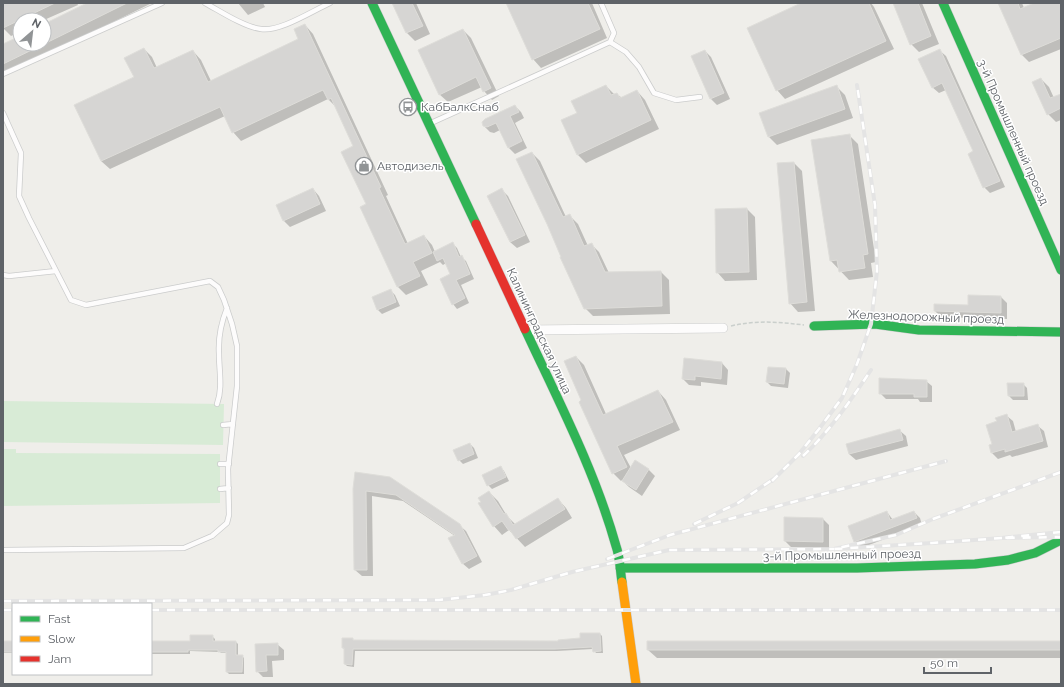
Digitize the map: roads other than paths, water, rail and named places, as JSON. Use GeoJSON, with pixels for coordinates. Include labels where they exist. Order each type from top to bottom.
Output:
{"type":"FeatureCollection","features":[{"type":"Feature","properties":{"kind":"street","name":"Калининградская улица"},"geometry":{"type":"LineString","coordinates":[[372,3],[526,330],[583,455],[602,503],[617,547],[636,684]]}},
{"type":"Feature","properties":{"kind":"street","name":"3-й Промышленный проезд"},"geometry":{"type":"LineString","coordinates":[[943,3],[1061,270]]}},
{"type":"Feature","properties":{"kind":"street","name":"Железнодорожный проезд"},"geometry":{"type":"LineString","coordinates":[[814,326],[875,324],[919,330],[1061,332]]}},
{"type":"Feature","properties":{"kind":"street"},"geometry":{"type":"LineString","coordinates":[[526,330],[723,328]]}},
{"type":"Feature","properties":{"kind":"street","name":"3-й Промышленный проезд"},"geometry":{"type":"LineString","coordinates":[[620,568],[857,568],[974,564],[1008,560],[1035,553],[1061,540]]}},
{"type":"Feature","properties":{"kind":"lane"},"geometry":{"type":"LineString","coordinates":[[3,74],[162,3]]}},
{"type":"Feature","properties":{"kind":"lane"},"geometry":{"type":"LineString","coordinates":[[205,3],[250,27],[262,30],[280,27],[330,3]]}},
{"type":"Feature","properties":{"kind":"lane"},"geometry":{"type":"LineString","coordinates":[[429,124],[610,42],[614,32],[600,3]]}},
{"type":"Feature","properties":{"kind":"lane"},"geometry":{"type":"LineString","coordinates":[[610,42],[626,52],[639,67],[654,93],[676,100],[700,97]]}},
{"type":"Feature","properties":{"kind":"lane"},"geometry":{"type":"LineString","coordinates":[[3,113],[21,153],[19,196],[28,218],[71,300],[86,305],[210,281],[218,287],[227,308],[237,346],[237,386],[229,464],[229,515],[227,523],[212,536],[184,548],[5,550]]}},
{"type":"Feature","properties":{"kind":"lane"},"geometry":{"type":"LineString","coordinates":[[3,275],[9,276],[56,271]]}},
{"type":"Feature","properties":{"kind":"lane"},"geometry":{"type":"LineString","coordinates":[[217,404],[221,393],[219,353],[220,332],[227,308]]}},
{"type":"Feature","properties":{"kind":"lane"},"geometry":{"type":"LineString","coordinates":[[223,425],[233,424]]}},
{"type":"Feature","properties":{"kind":"lane"},"geometry":{"type":"LineString","coordinates":[[220,464],[229,464]]}},
{"type":"Feature","properties":{"kind":"lane"},"geometry":{"type":"LineString","coordinates":[[220,489],[229,488]]}},
{"type":"Feature","properties":{"kind":"railway"},"geometry":{"type":"LineString","coordinates":[[772,481],[799,454],[842,398],[857,364],[871,324],[877,271],[875,205],[857,85]]}},
{"type":"Feature","properties":{"kind":"railway"},"geometry":{"type":"LineString","coordinates":[[803,456],[831,426],[871,370]]}},
{"type":"Feature","properties":{"kind":"railway"},"geometry":{"type":"LineString","coordinates":[[607,559],[670,535],[946,461]]}},
{"type":"Feature","properties":{"kind":"railway"},"geometry":{"type":"LineString","coordinates":[[1002,538],[834,549],[896,535],[933,519],[1061,472]]}},
{"type":"Feature","properties":{"kind":"railway"},"geometry":{"type":"LineString","coordinates":[[694,524],[738,503],[775,478]]}},
{"type":"Feature","properties":{"kind":"railway"},"geometry":{"type":"LineString","coordinates":[[1061,532],[1002,538],[1061,537]]}},
{"type":"Feature","properties":{"kind":"railway"},"geometry":{"type":"LineString","coordinates":[[3,601],[439,600],[485,595],[511,590],[572,572],[669,550],[834,549]]}},
{"type":"Feature","properties":{"kind":"railway"},"geometry":{"type":"LineString","coordinates":[[3,610],[12,610]]}},
{"type":"Feature","properties":{"kind":"railway"},"geometry":{"type":"LineString","coordinates":[[152,610],[1061,610]]}},
{"type":"Feature","properties":{"kind":"place","name":"КабБалкСнаб"},"geometry":{"type":"Point","coordinates":[408,107]}},
{"type":"Feature","properties":{"kind":"place","name":"Автодизель"},"geometry":{"type":"Point","coordinates":[364,166]}}]}
